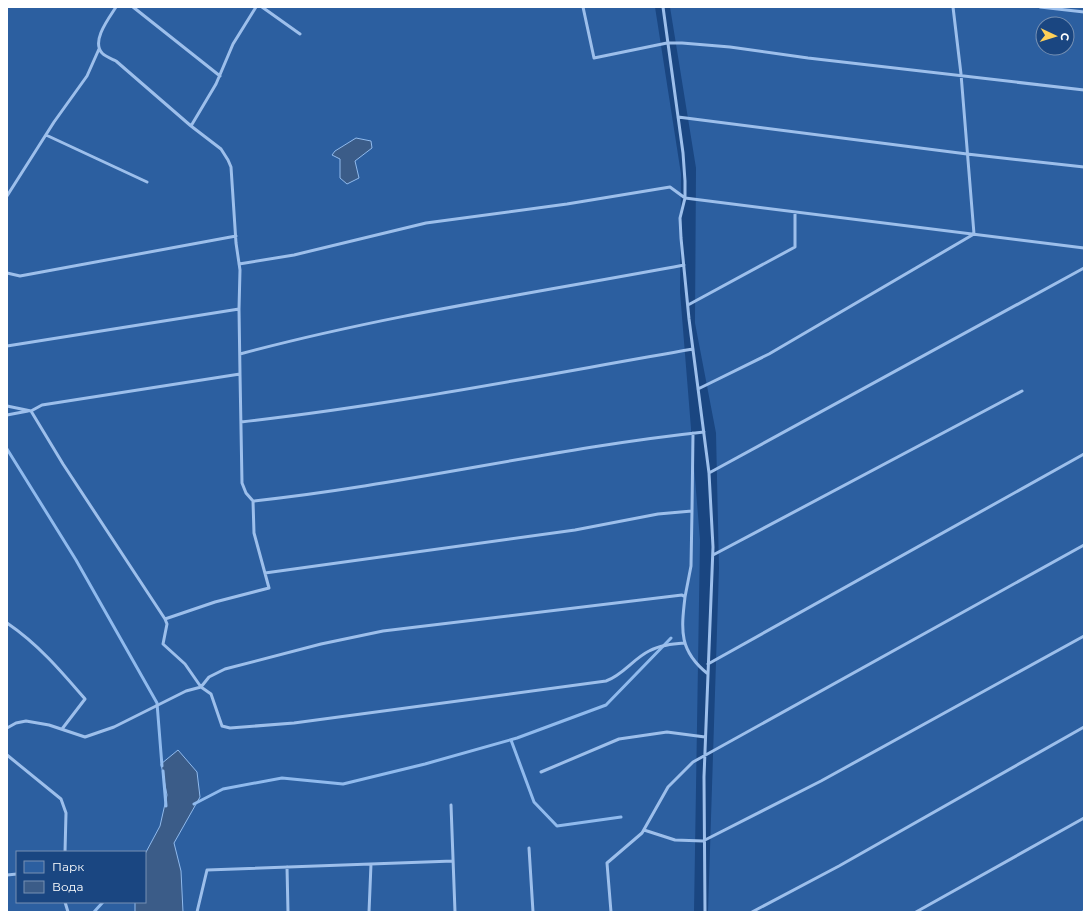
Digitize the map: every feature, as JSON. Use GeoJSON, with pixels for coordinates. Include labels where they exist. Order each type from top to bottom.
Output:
{"type":"FeatureCollection","features":[{"type":"Feature","properties":{"kind":"lane"},"geometry":{"type":"LineString","coordinates":[[7,196],[46,135],[87,76],[99,49],[99,40],[105,23],[116,7]]}},
{"type":"Feature","properties":{"kind":"lane"},"geometry":{"type":"LineString","coordinates":[[133,7],[220,76]]}},
{"type":"Feature","properties":{"kind":"lane"},"geometry":{"type":"LineString","coordinates":[[191,126],[220,76],[233,44],[256,7]]}},
{"type":"Feature","properties":{"kind":"lane"},"geometry":{"type":"LineString","coordinates":[[262,7],[300,34]]}},
{"type":"Feature","properties":{"kind":"lane"},"geometry":{"type":"LineString","coordinates":[[583,7],[594,58],[667,43],[730,47],[808,58],[961,74],[1084,90]]}},
{"type":"Feature","properties":{"kind":"lane"},"geometry":{"type":"LineString","coordinates":[[663,7],[684,160],[684,198],[680,218],[693,349],[709,472],[713,556],[704,754],[703,841],[705,912]]}},
{"type":"Feature","properties":{"kind":"lane"},"geometry":{"type":"LineString","coordinates":[[953,7],[961,74],[974,234]]}},
{"type":"Feature","properties":{"kind":"lane"},"geometry":{"type":"LineString","coordinates":[[1040,7],[1084,12]]}},
{"type":"Feature","properties":{"kind":"lane"},"geometry":{"type":"LineString","coordinates":[[99,49],[103,54],[116,61],[191,126],[221,149],[231,167],[239,264],[242,483],[246,494],[253,501],[254,533],[268,588],[215,602],[165,619]]}},
{"type":"Feature","properties":{"kind":"lane"},"geometry":{"type":"LineString","coordinates":[[678,117],[967,154],[1084,167]]}},
{"type":"Feature","properties":{"kind":"lane"},"geometry":{"type":"LineString","coordinates":[[46,135],[148,182]]}},
{"type":"Feature","properties":{"kind":"lane"},"geometry":{"type":"LineString","coordinates":[[239,264],[294,255],[426,223],[568,204],[670,187],[684,198],[1084,248]]}},
{"type":"Feature","properties":{"kind":"lane"},"geometry":{"type":"LineString","coordinates":[[688,305],[795,247],[796,212]]}},
{"type":"Feature","properties":{"kind":"lane"},"geometry":{"type":"LineString","coordinates":[[698,389],[769,354],[974,234]]}},
{"type":"Feature","properties":{"kind":"lane"},"geometry":{"type":"LineString","coordinates":[[7,273],[20,276],[236,236]]}},
{"type":"Feature","properties":{"kind":"lane"},"geometry":{"type":"LineString","coordinates":[[240,354],[304,337],[365,324],[684,265]]}},
{"type":"Feature","properties":{"kind":"lane"},"geometry":{"type":"LineString","coordinates":[[709,472],[1084,268]]}},
{"type":"Feature","properties":{"kind":"lane"},"geometry":{"type":"LineString","coordinates":[[7,346],[239,309]]}},
{"type":"Feature","properties":{"kind":"lane"},"geometry":{"type":"LineString","coordinates":[[241,422],[328,412],[428,396],[693,349]]}},
{"type":"Feature","properties":{"kind":"lane"},"geometry":{"type":"LineString","coordinates":[[7,415],[31,411],[42,405],[240,374]]}},
{"type":"Feature","properties":{"kind":"lane"},"geometry":{"type":"LineString","coordinates":[[713,556],[1022,391]]}},
{"type":"Feature","properties":{"kind":"lane"},"geometry":{"type":"LineString","coordinates":[[7,406],[31,411],[67,470],[165,619],[167,624],[164,644],[185,664],[201,687],[211,694],[222,726],[230,728],[294,723],[606,681],[613,678],[648,651],[661,646],[685,643]]}},
{"type":"Feature","properties":{"kind":"lane"},"geometry":{"type":"LineString","coordinates":[[253,501],[379,484],[501,462],[704,432]]}},
{"type":"Feature","properties":{"kind":"lane"},"geometry":{"type":"LineString","coordinates":[[693,433],[691,566],[682,622],[688,654],[691,659],[708,674]]}},
{"type":"Feature","properties":{"kind":"lane"},"geometry":{"type":"LineString","coordinates":[[708,664],[1084,454]]}},
{"type":"Feature","properties":{"kind":"lane"},"geometry":{"type":"LineString","coordinates":[[265,573],[552,533],[658,514],[692,511]]}},
{"type":"Feature","properties":{"kind":"lane"},"geometry":{"type":"LineString","coordinates":[[611,912],[607,864],[644,830],[668,787],[693,762],[704,754],[1084,545]]}},
{"type":"Feature","properties":{"kind":"lane"},"geometry":{"type":"LineString","coordinates":[[7,728],[16,723],[26,721],[62,729],[85,737],[92,736],[186,691],[201,687],[208,677],[225,669],[320,644],[383,631],[665,596],[682,595],[685,597]]}},
{"type":"Feature","properties":{"kind":"lane"},"geometry":{"type":"LineString","coordinates":[[7,623],[20,632],[52,661],[85,699],[62,729]]}},
{"type":"Feature","properties":{"kind":"lane"},"geometry":{"type":"LineString","coordinates":[[644,830],[675,840],[703,841],[821,781],[1084,636]]}},
{"type":"Feature","properties":{"kind":"lane"},"geometry":{"type":"LineString","coordinates":[[752,912],[839,866],[1084,727]]}},
{"type":"Feature","properties":{"kind":"lane"},"geometry":{"type":"LineString","coordinates":[[541,772],[619,739],[667,732],[705,738]]}},
{"type":"Feature","properties":{"kind":"lane"},"geometry":{"type":"LineString","coordinates":[[7,755],[61,799],[66,813],[65,851]]}},
{"type":"Feature","properties":{"kind":"lane"},"geometry":{"type":"LineString","coordinates":[[451,805],[455,912]]}},
{"type":"Feature","properties":{"kind":"lane"},"geometry":{"type":"LineString","coordinates":[[916,912],[1084,818]]}},
{"type":"Feature","properties":{"kind":"lane"},"geometry":{"type":"LineString","coordinates":[[529,848],[533,912]]}},
{"type":"Feature","properties":{"kind":"lane"},"geometry":{"type":"LineString","coordinates":[[197,912],[207,870],[453,861]]}},
{"type":"Feature","properties":{"kind":"lane"},"geometry":{"type":"LineString","coordinates":[[369,912],[371,864]]}},
{"type":"Feature","properties":{"kind":"lane"},"geometry":{"type":"LineString","coordinates":[[287,867],[288,912]]}},
{"type":"Feature","properties":{"kind":"green space"},"geometry":{"type":"Polygon","coordinates":[[[7,7],[655,7],[681,174],[680,292],[700,540],[694,912],[7,912],[7,7]]]}},
{"type":"Feature","properties":{"kind":"green space"},"geometry":{"type":"Polygon","coordinates":[[[670,7],[1084,7],[1084,912],[708,912],[719,568],[716,433],[695,323],[696,168],[670,7]]]}},
{"type":"Feature","properties":{"kind":"water"},"geometry":{"type":"Polygon","coordinates":[[[356,138],[371,141],[372,148],[355,161],[359,178],[347,184],[340,178],[340,159],[332,155],[335,151],[356,138]]]}},
{"type":"Feature","properties":{"kind":"water"},"geometry":{"type":"Polygon","coordinates":[[[178,750],[197,772],[200,797],[174,843],[181,871],[183,912],[135,912],[135,903],[146,903],[146,852],[160,826],[167,795],[161,764],[178,750]]]}},
{"type":"Feature","properties":{"kind":"waterway"},"geometry":{"type":"LineString","coordinates":[[7,449],[76,560],[157,703],[162,766]]}},
{"type":"Feature","properties":{"kind":"waterway"},"geometry":{"type":"LineString","coordinates":[[194,804],[223,789],[282,778],[343,784],[425,764],[517,738],[606,705],[671,638]]}},
{"type":"Feature","properties":{"kind":"waterway"},"geometry":{"type":"LineString","coordinates":[[511,740],[534,802],[557,826],[621,817]]}},
{"type":"Feature","properties":{"kind":"waterway"},"geometry":{"type":"LineString","coordinates":[[163,771],[166,806]]}},
{"type":"Feature","properties":{"kind":"waterway"},"geometry":{"type":"LineString","coordinates":[[94,912],[102,903]]}}]}
